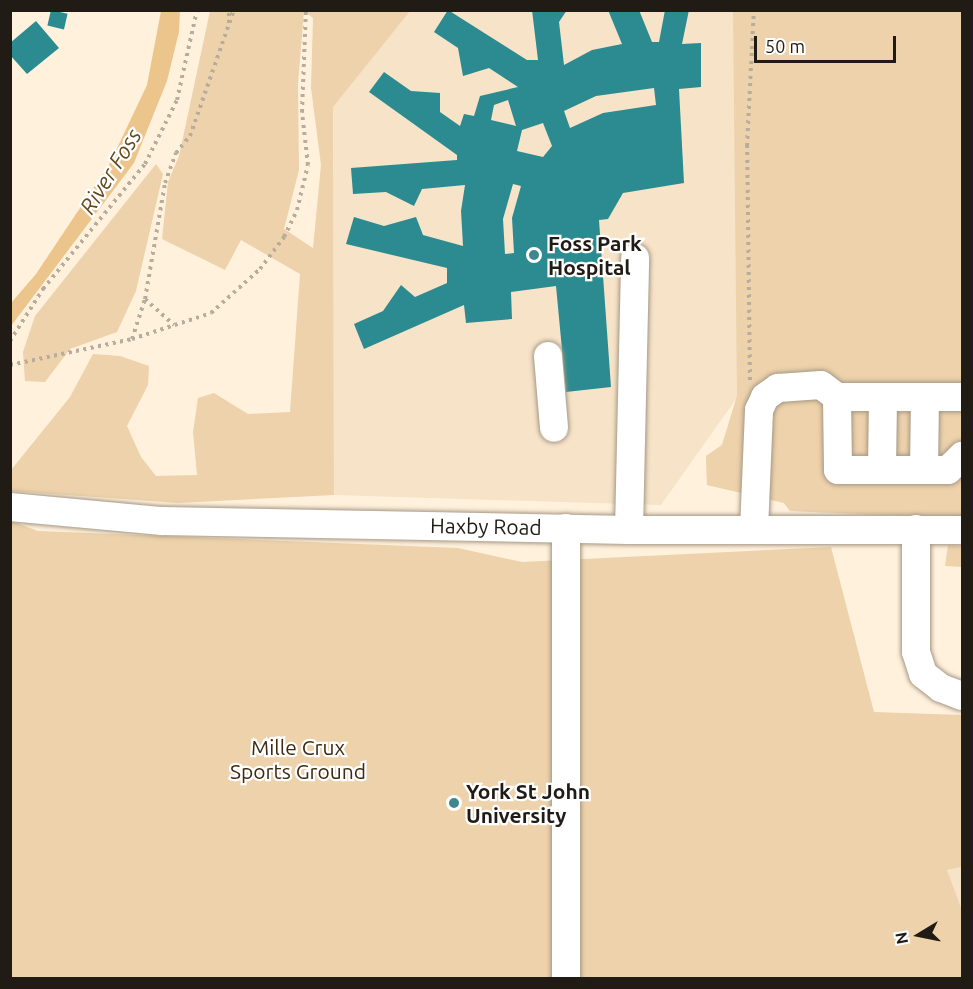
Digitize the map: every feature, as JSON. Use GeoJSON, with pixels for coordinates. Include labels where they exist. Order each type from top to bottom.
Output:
{"type":"FeatureCollection","features":[{"type":"Feature","properties":{"kind":"street"},"geometry":{"type":"LineString","coordinates":[[629,530],[636,258]]}},
{"type":"Feature","properties":{"kind":"street"},"geometry":{"type":"LineString","coordinates":[[548,356],[554,428]]}},
{"type":"Feature","properties":{"kind":"street"},"geometry":{"type":"LineString","coordinates":[[754,530],[762,405],[765,397],[778,388],[795,385],[821,385],[837,397],[963,397]]}},
{"type":"Feature","properties":{"kind":"street"},"geometry":{"type":"LineString","coordinates":[[837,397],[838,470],[948,470],[963,456]]}},
{"type":"Feature","properties":{"kind":"street"},"geometry":{"type":"LineString","coordinates":[[882,470],[883,398]]}},
{"type":"Feature","properties":{"kind":"street"},"geometry":{"type":"LineString","coordinates":[[924,470],[925,398]]}},
{"type":"Feature","properties":{"kind":"street","name":"Haxby Road"},"geometry":{"type":"LineString","coordinates":[[10,507],[162,521],[629,530],[963,530]]}},
{"type":"Feature","properties":{"kind":"street"},"geometry":{"type":"LineString","coordinates":[[566,528],[566,978]]}},
{"type":"Feature","properties":{"kind":"street"},"geometry":{"type":"LineString","coordinates":[[916,529],[916,652],[923,674],[940,688],[963,696]]}},
{"type":"Feature","properties":{"kind":"path"},"geometry":{"type":"LineString","coordinates":[[10,341],[43,289],[145,164],[177,100],[197,10]]}},
{"type":"Feature","properties":{"kind":"path"},"geometry":{"type":"LineString","coordinates":[[228,30],[229,10]]}},
{"type":"Feature","properties":{"kind":"path"},"geometry":{"type":"LineString","coordinates":[[132,339],[145,299],[165,183],[176,153],[190,136],[234,10]]}},
{"type":"Feature","properties":{"kind":"path"},"geometry":{"type":"LineString","coordinates":[[10,365],[25,359],[132,339],[211,313],[230,299],[284,237],[297,210],[308,165],[302,112],[306,10]]}},
{"type":"Feature","properties":{"kind":"path"},"geometry":{"type":"LineString","coordinates":[[754,10],[747,146],[750,378],[762,405]]}},
{"type":"Feature","properties":{"kind":"path"},"geometry":{"type":"LineString","coordinates":[[145,299],[175,326]]}},
{"type":"Feature","properties":{"kind":"shaded area","name":"Foss Park Hospital"},"geometry":{"type":"Polygon","coordinates":[[[333,11],[962,11],[885,516],[790,511],[784,503],[707,485],[706,456],[722,445],[736,399],[661,505],[334,495],[333,11]]]}},
{"type":"Feature","properties":{"kind":"shaded area"},"geometry":{"type":"Polygon","coordinates":[[[962,867],[962,910],[947,870],[962,867]]]}},
{"type":"Feature","properties":{"kind":"green space"},"geometry":{"type":"Polygon","coordinates":[[[210,11],[304,11],[410,11],[333,107],[334,495],[178,503],[11,491],[11,470],[70,397],[93,354],[120,356],[149,366],[148,385],[127,426],[141,457],[156,476],[197,475],[193,432],[198,398],[214,393],[248,414],[290,412],[300,274],[241,240],[225,270],[162,239],[168,182],[179,156],[210,11]],[[304,11],[298,84],[299,170],[284,229],[313,248],[321,165],[311,88],[313,18],[304,11]]]}},
{"type":"Feature","properties":{"kind":"green space"},"geometry":{"type":"Polygon","coordinates":[[[733,11],[962,11],[962,518],[790,511],[784,503],[707,485],[706,456],[722,445],[737,396],[733,11]]]}},
{"type":"Feature","properties":{"kind":"green space"},"geometry":{"type":"Polygon","coordinates":[[[156,164],[163,174],[136,291],[117,332],[70,349],[45,382],[25,381],[23,352],[35,316],[156,164]]]}},
{"type":"Feature","properties":{"kind":"green space","name":"Mille Crux Sports Ground"},"geometry":{"type":"Polygon","coordinates":[[[11,521],[38,531],[458,548],[522,562],[831,547],[874,712],[962,715],[962,867],[947,870],[962,910],[962,978],[11,978],[11,521]]]}},
{"type":"Feature","properties":{"kind":"green space"},"geometry":{"type":"Polygon","coordinates":[[[948,545],[962,546],[962,567],[945,566],[948,545]]]}},
{"type":"Feature","properties":{"kind":"water","name":"River Foss"},"geometry":{"type":"Polygon","coordinates":[[[161,11],[180,11],[179,32],[167,81],[134,163],[11,326],[11,303],[36,274],[110,163],[147,85],[161,11]]]}},
{"type":"Feature","properties":{"kind":"building"},"geometry":{"type":"Polygon","coordinates":[[[51,10],[68,14],[64,29],[47,26],[51,10]]]}},
{"type":"Feature","properties":{"kind":"building"},"geometry":{"type":"Polygon","coordinates":[[[448,10],[527,60],[538,60],[532,10],[567,10],[559,22],[564,65],[592,50],[622,44],[608,10],[639,10],[652,42],[659,42],[665,10],[689,10],[682,44],[701,43],[701,87],[679,89],[684,183],[623,193],[608,219],[599,220],[611,387],[566,392],[556,286],[511,292],[512,319],[466,323],[464,305],[364,349],[354,324],[383,311],[401,285],[415,297],[447,283],[447,268],[346,244],[354,217],[384,226],[416,217],[423,235],[463,246],[461,211],[465,185],[422,189],[414,206],[386,192],[353,194],[351,168],[457,160],[457,155],[369,92],[384,72],[411,91],[440,93],[440,112],[460,126],[464,114],[474,116],[480,96],[518,87],[489,68],[463,76],[458,48],[434,32],[448,10]],[[654,88],[596,96],[564,111],[570,128],[603,113],[656,105],[654,88]],[[508,100],[494,105],[491,120],[516,126],[508,100]],[[543,123],[522,130],[517,151],[543,157],[552,146],[543,123]],[[513,184],[503,219],[505,254],[514,253],[512,218],[521,186],[513,184]]]}},
{"type":"Feature","properties":{"kind":"building"},"geometry":{"type":"Polygon","coordinates":[[[36,21],[59,48],[27,74],[10,55],[10,43],[36,21]]]}},
{"type":"Feature","properties":{"kind":"place","name":"Foss Park Hospital"},"geometry":{"type":"Point","coordinates":[534,255]}},
{"type":"Feature","properties":{"kind":"place","name":"York St John University"},"geometry":{"type":"Point","coordinates":[454,803]}}]}
